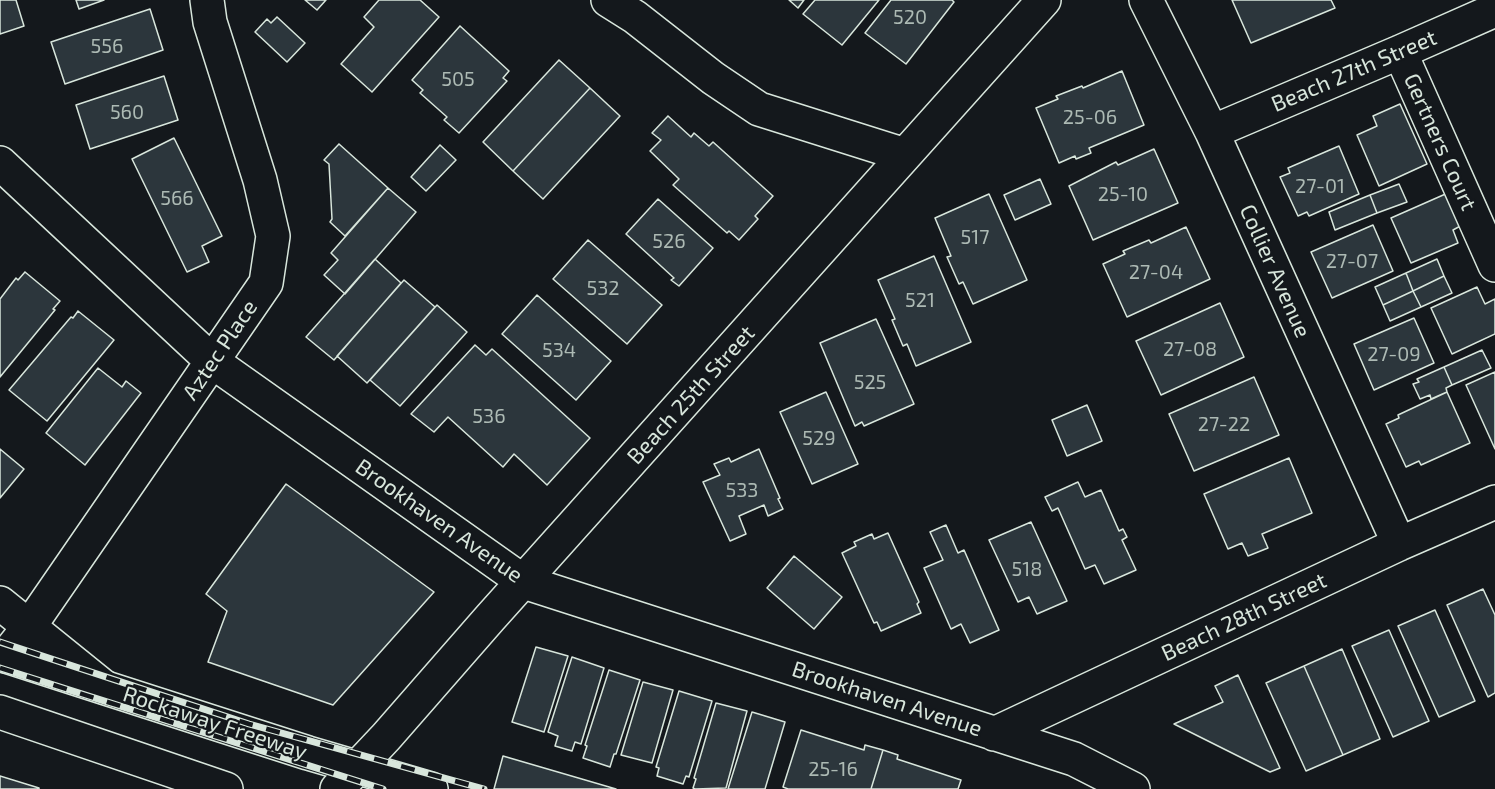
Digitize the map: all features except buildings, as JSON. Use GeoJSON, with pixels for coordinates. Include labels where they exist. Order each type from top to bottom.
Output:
{"type":"FeatureCollection","features":[{"type":"Feature","properties":{"kind":"street","name":"Aztec Place"},"geometry":{"type":"LineString","coordinates":[[3,655],[29,627],[266,283],[273,236],[260,180],[210,22],[207,0]]}},
{"type":"Feature","properties":{"kind":"street"},"geometry":{"type":"LineString","coordinates":[[608,0],[635,17],[713,78],[759,109],[904,155]]}},
{"type":"Feature","properties":{"kind":"street","name":"Beach 25th Street"},"geometry":{"type":"LineString","coordinates":[[347,778],[1044,0]]}},
{"type":"Feature","properties":{"kind":"street","name":"Collier Avenue"},"geometry":{"type":"LineString","coordinates":[[1146,0],[1212,132],[1399,544]]}},
{"type":"Feature","properties":{"kind":"street","name":"Beach 27th Street"},"geometry":{"type":"LineString","coordinates":[[1212,132],[1495,10]]}},
{"type":"Feature","properties":{"kind":"street","name":"Gertners Court"},"geometry":{"type":"LineString","coordinates":[[1400,52],[1495,265]]}},
{"type":"Feature","properties":{"kind":"street","name":"Brookhaven Avenue"},"geometry":{"type":"LineString","coordinates":[[0,163],[213,362],[524,582],[1074,759],[1133,789]]}},
{"type":"Feature","properties":{"kind":"street","name":"Beach 28th Street"},"geometry":{"type":"LineString","coordinates":[[994,734],[1399,544],[1495,502]]}},
{"type":"Feature","properties":{"kind":"street"},"geometry":{"type":"LineString","coordinates":[[0,603],[104,687]]}},
{"type":"Feature","properties":{"kind":"street","name":"Rockaway Freeway"},"geometry":{"type":"LineString","coordinates":[[3,655],[308,753],[347,778],[430,789]]}},
{"type":"Feature","properties":{"kind":"street"},"geometry":{"type":"LineString","coordinates":[[0,712],[226,789]]}},
{"type":"Feature","properties":{"kind":"railway"},"geometry":{"type":"LineString","coordinates":[[0,642],[249,724],[484,789]]}},
{"type":"Feature","properties":{"kind":"railway"},"geometry":{"type":"LineString","coordinates":[[0,668],[383,789]]}}]}
